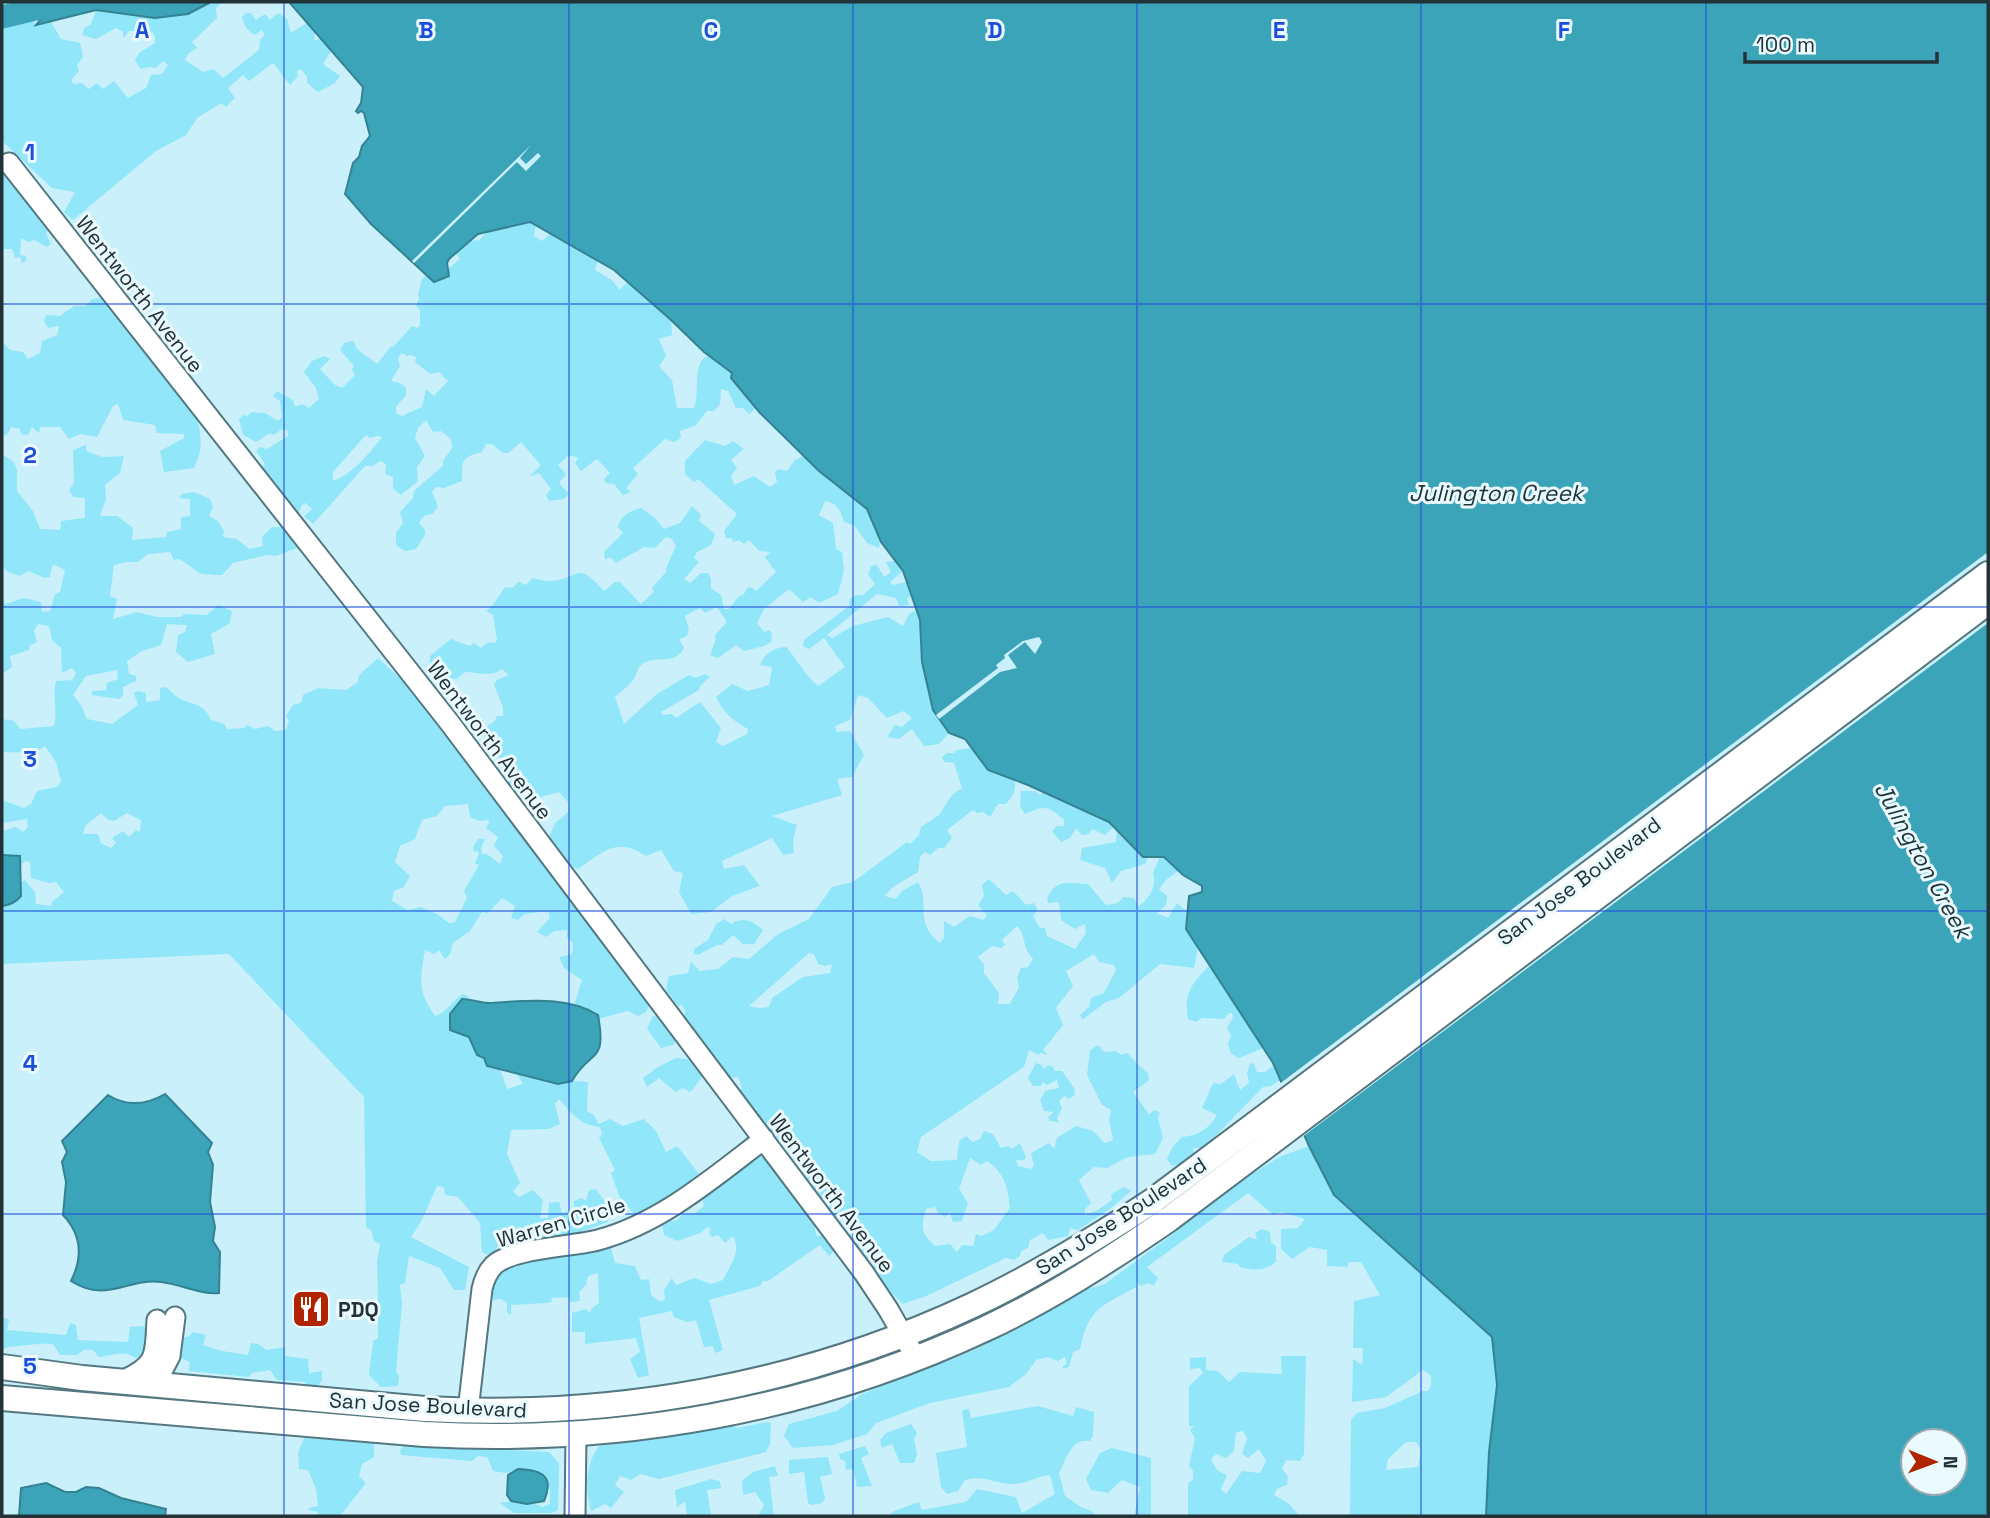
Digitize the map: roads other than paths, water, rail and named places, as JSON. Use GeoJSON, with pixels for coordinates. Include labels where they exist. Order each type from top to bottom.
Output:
{"type":"FeatureCollection","features":[{"type":"Feature","properties":{"kind":"main road","name":"San Jose Boulevard"},"geometry":{"type":"LineString","coordinates":[[2,1398],[466,1437],[576,1435],[698,1420],[764,1406],[916,1359],[988,1328],[1059,1290],[1159,1226],[1260,1134],[1988,574]]}},
{"type":"Feature","properties":{"kind":"main road","name":"San Jose Boulevard"},"geometry":{"type":"LineString","coordinates":[[2,1367],[260,1394],[468,1411],[594,1407],[706,1391],[807,1368],[904,1335],[972,1306],[1046,1268],[1260,1134],[1988,602]]}},
{"type":"Feature","properties":{"kind":"main road"},"geometry":{"type":"LineString","coordinates":[[64,1404],[104,1396],[137,1394],[156,1383]]}},
{"type":"Feature","properties":{"kind":"main road"},"geometry":{"type":"LineString","coordinates":[[576,1435],[579,1424],[586,1419],[700,1402],[706,1391]]}},
{"type":"Feature","properties":{"kind":"main road"},"geometry":{"type":"LineString","coordinates":[[155,1411],[161,1405],[189,1399],[217,1400],[260,1394]]}},
{"type":"Feature","properties":{"kind":"main road"},"geometry":{"type":"LineString","coordinates":[[405,1432],[417,1425],[460,1426],[466,1420],[468,1411]]}},
{"type":"Feature","properties":{"kind":"street","name":"Wentworth Avenue"},"geometry":{"type":"LineString","coordinates":[[9,163],[449,722],[864,1273],[904,1335],[916,1359]]}},
{"type":"Feature","properties":{"kind":"street","name":"Warren Circle"},"geometry":{"type":"LineString","coordinates":[[468,1411],[482,1289],[492,1267],[511,1256],[601,1239],[644,1222],[679,1202],[764,1139]]}},
{"type":"Feature","properties":{"kind":"street"},"geometry":{"type":"LineString","coordinates":[[124,1380],[149,1365],[166,1318],[170,1356],[156,1383]]}},
{"type":"Feature","properties":{"kind":"street"},"geometry":{"type":"LineString","coordinates":[[575,1516],[576,1435]]}},
{"type":"Feature","properties":{"kind":"water"},"geometry":{"type":"Polygon","coordinates":[[[55,2],[211,2],[188,14],[155,18],[96,10],[36,25],[55,2]]]}},
{"type":"Feature","properties":{"kind":"water","name":"Julington Creek"},"geometry":{"type":"Polygon","coordinates":[[[289,2],[1988,2],[1988,1516],[1486,1516],[1489,1452],[1497,1385],[1492,1337],[1334,1195],[1309,1146],[1273,1063],[1186,929],[1189,896],[1202,892],[1202,886],[1183,875],[1164,857],[1143,857],[1109,822],[988,770],[965,739],[949,733],[933,710],[922,662],[920,620],[903,571],[881,542],[867,509],[819,471],[760,413],[731,378],[732,373],[704,352],[614,270],[530,222],[478,234],[449,259],[449,276],[434,282],[371,224],[345,194],[353,163],[370,136],[364,113],[356,111],[361,103],[363,87],[289,2]]]}},
{"type":"Feature","properties":{"kind":"water"},"geometry":{"type":"Polygon","coordinates":[[[2,855],[20,856],[21,896],[13,903],[2,906],[2,855]]]}},
{"type":"Feature","properties":{"kind":"water"},"geometry":{"type":"Polygon","coordinates":[[[462,999],[489,1003],[545,1001],[573,1004],[598,1015],[599,1049],[572,1081],[558,1084],[487,1066],[484,1058],[477,1055],[469,1037],[450,1030],[450,1014],[462,999]]]}},
{"type":"Feature","properties":{"kind":"water"},"geometry":{"type":"Polygon","coordinates":[[[165,1094],[212,1143],[208,1152],[213,1165],[210,1202],[215,1227],[213,1241],[220,1252],[219,1293],[161,1282],[137,1283],[106,1290],[84,1287],[71,1281],[79,1246],[74,1230],[63,1215],[66,1182],[62,1162],[67,1152],[62,1141],[108,1095],[129,1103],[137,1103],[165,1094]]]}},
{"type":"Feature","properties":{"kind":"water"},"geometry":{"type":"Polygon","coordinates":[[[518,1469],[544,1476],[548,1485],[544,1501],[527,1504],[511,1501],[507,1495],[508,1475],[518,1469]]]}},
{"type":"Feature","properties":{"kind":"water"},"geometry":{"type":"Polygon","coordinates":[[[46,1483],[65,1492],[76,1492],[86,1487],[99,1488],[121,1498],[166,1509],[165,1516],[19,1516],[21,1488],[46,1483]]]}},
{"type":"Feature","properties":{"kind":"waterway"},"geometry":{"type":"LineString","coordinates":[[2,17],[52,5]]}},
{"type":"Feature","properties":{"kind":"place","name":"PDQ"},"geometry":{"type":"Point","coordinates":[311,1309]}}]}
